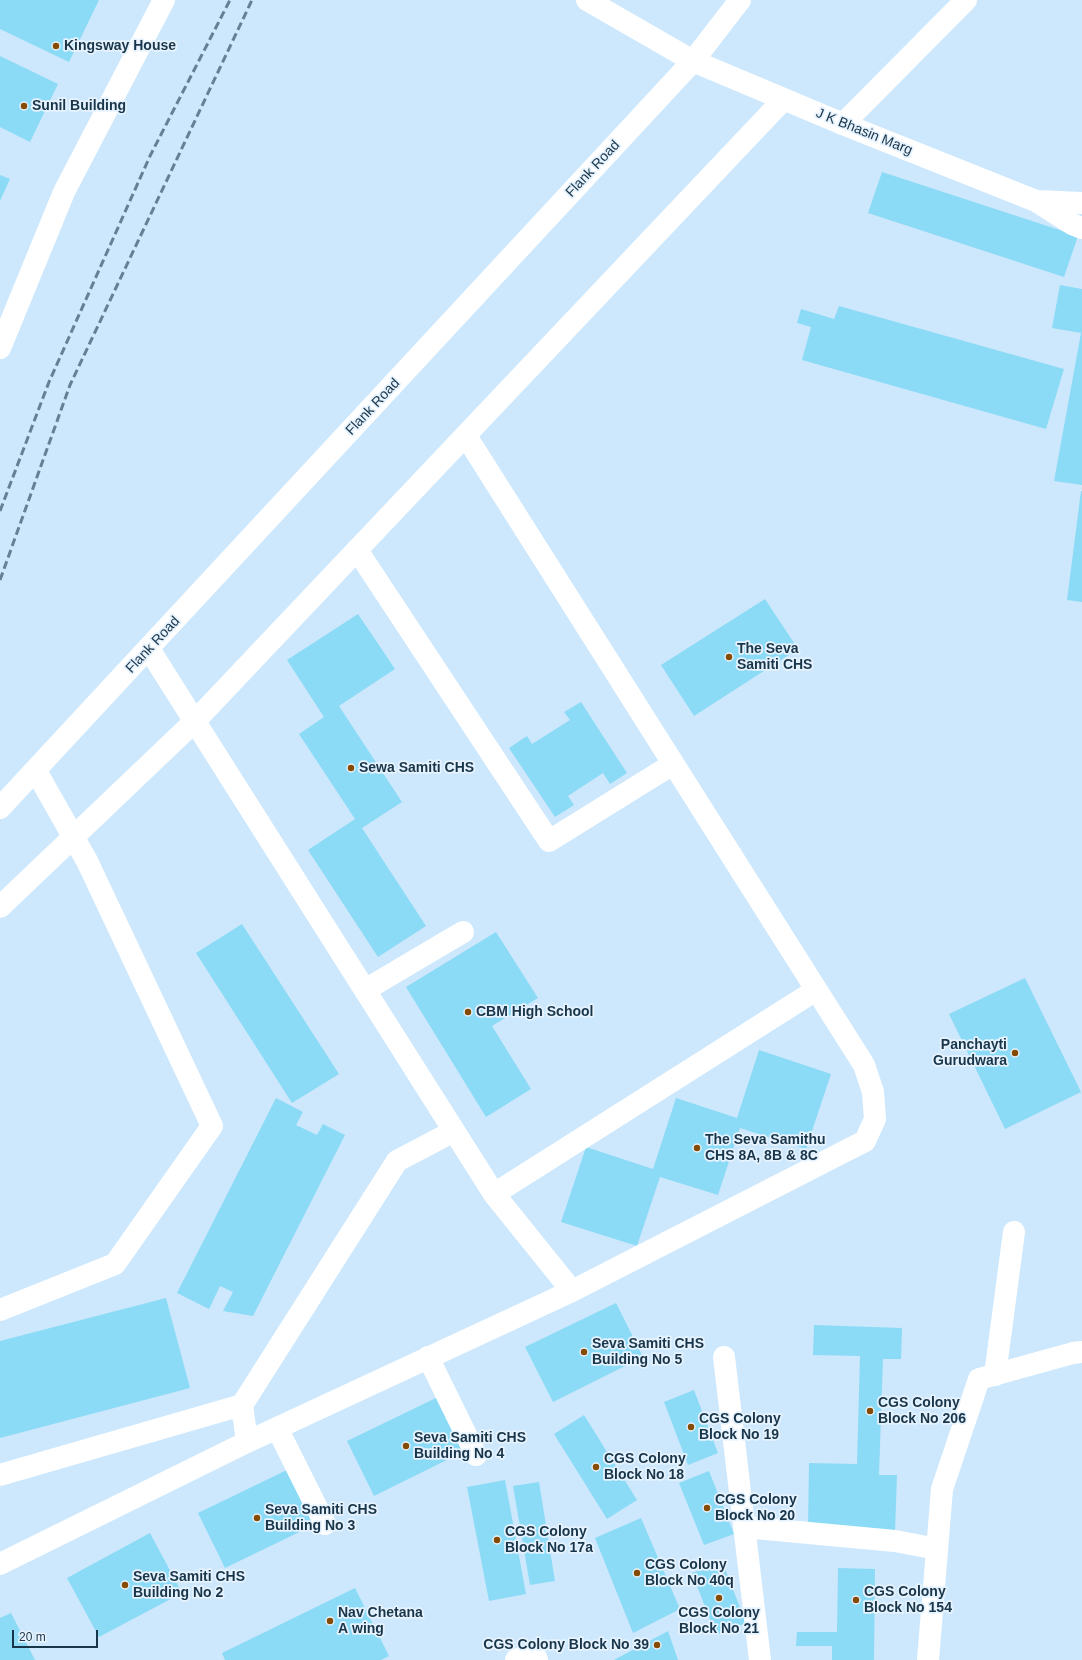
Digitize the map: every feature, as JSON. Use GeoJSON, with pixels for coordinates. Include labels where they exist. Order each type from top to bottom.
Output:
{"type":"FeatureCollection","features":[{"type":"Feature","properties":{"kind":"street"},"geometry":{"type":"LineString","coordinates":[[0,348],[64,192],[164,0]]}},
{"type":"Feature","properties":{"kind":"street","name":"J K Bhasin Marg"},"geometry":{"type":"LineString","coordinates":[[588,0],[693,61],[1079,220]]}},
{"type":"Feature","properties":{"kind":"street","name":"Flank Road"},"geometry":{"type":"LineString","coordinates":[[0,808],[36,771],[693,61],[740,0]]}},
{"type":"Feature","properties":{"kind":"street"},"geometry":{"type":"LineString","coordinates":[[843,124],[966,0]]}},
{"type":"Feature","properties":{"kind":"street"},"geometry":{"type":"LineString","coordinates":[[0,907],[195,721],[784,99]]}},
{"type":"Feature","properties":{"kind":"street","name":"J K Bhasin Marg"},"geometry":{"type":"LineString","coordinates":[[1036,201],[1082,203]]}},
{"type":"Feature","properties":{"kind":"street"},"geometry":{"type":"LineString","coordinates":[[0,1564],[247,1442],[572,1291],[865,1142],[875,1119],[873,1092],[864,1065],[466,436]]}},
{"type":"Feature","properties":{"kind":"street"},"geometry":{"type":"LineString","coordinates":[[357,550],[549,841],[673,764]]}},
{"type":"Feature","properties":{"kind":"street"},"geometry":{"type":"LineString","coordinates":[[149,649],[494,1194],[572,1291]]}},
{"type":"Feature","properties":{"kind":"street"},"geometry":{"type":"LineString","coordinates":[[0,1310],[116,1264],[212,1126],[74,837],[36,771]]}},
{"type":"Feature","properties":{"kind":"street"},"geometry":{"type":"LineString","coordinates":[[365,990],[463,932]]}},
{"type":"Feature","properties":{"kind":"street"},"geometry":{"type":"LineString","coordinates":[[494,1194],[816,990]]}},
{"type":"Feature","properties":{"kind":"street"},"geometry":{"type":"LineString","coordinates":[[247,1442],[242,1405],[397,1161],[454,1131]]}},
{"type":"Feature","properties":{"kind":"street"},"geometry":{"type":"LineString","coordinates":[[995,1375],[1014,1232]]}},
{"type":"Feature","properties":{"kind":"street"},"geometry":{"type":"LineString","coordinates":[[928,1660],[942,1489],[979,1379],[1073,1353],[1082,1352]]}},
{"type":"Feature","properties":{"kind":"street"},"geometry":{"type":"LineString","coordinates":[[428,1358],[476,1455]]}},
{"type":"Feature","properties":{"kind":"street"},"geometry":{"type":"LineString","coordinates":[[724,1358],[760,1660]]}},
{"type":"Feature","properties":{"kind":"street"},"geometry":{"type":"LineString","coordinates":[[0,1475],[242,1405]]}},
{"type":"Feature","properties":{"kind":"street"},"geometry":{"type":"LineString","coordinates":[[277,1428],[324,1524]]}},
{"type":"Feature","properties":{"kind":"street"},"geometry":{"type":"LineString","coordinates":[[744,1527],[895,1541],[937,1549]]}},
{"type":"Feature","properties":{"kind":"street"},"geometry":{"type":"LineString","coordinates":[[516,1660],[534,1653],[537,1660]]}},
{"type":"Feature","properties":{"kind":"building","name":"Kingsway House"},"geometry":{"type":"Polygon","coordinates":[[[0,0],[99,0],[69,62],[0,29],[0,0]]]}},
{"type":"Feature","properties":{"kind":"building","name":"Sunil Building"},"geometry":{"type":"Polygon","coordinates":[[[0,56],[58,84],[30,142],[0,127],[0,56]]]}},
{"type":"Feature","properties":{"kind":"building"},"geometry":{"type":"Polygon","coordinates":[[[882,172],[1078,236],[1064,277],[868,213],[882,172]]]}},
{"type":"Feature","properties":{"kind":"building"},"geometry":{"type":"Polygon","coordinates":[[[0,175],[10,179],[0,201],[0,175]]]}},
{"type":"Feature","properties":{"kind":"building"},"geometry":{"type":"Polygon","coordinates":[[[1060,285],[1082,289],[1082,485],[1054,481],[1081,333],[1052,328],[1060,285]]]}},
{"type":"Feature","properties":{"kind":"building"},"geometry":{"type":"Polygon","coordinates":[[[839,306],[1064,369],[1046,429],[802,360],[811,327],[797,323],[801,309],[834,319],[839,306]]]}},
{"type":"Feature","properties":{"kind":"building"},"geometry":{"type":"Polygon","coordinates":[[[1082,491],[1082,602],[1067,600],[1082,491]]]}},
{"type":"Feature","properties":{"kind":"building","name":"The Seva Samiti CHS"},"geometry":{"type":"Polygon","coordinates":[[[765,599],[798,649],[694,716],[661,665],[765,599]]]}},
{"type":"Feature","properties":{"kind":"building","name":"Sewa Samiti CHS"},"geometry":{"type":"Polygon","coordinates":[[[358,614],[395,669],[339,706],[402,802],[362,828],[426,926],[378,957],[308,850],[355,819],[299,734],[324,717],[287,660],[358,614]]]}},
{"type":"Feature","properties":{"kind":"building"},"geometry":{"type":"Polygon","coordinates":[[[581,702],[627,773],[610,784],[603,773],[568,796],[574,805],[555,817],[509,748],[527,736],[532,744],[570,720],[564,712],[581,702]]]}},
{"type":"Feature","properties":{"kind":"building"},"geometry":{"type":"Polygon","coordinates":[[[242,924],[339,1074],[292,1103],[196,953],[242,924]]]}},
{"type":"Feature","properties":{"kind":"building","name":"CBM High School"},"geometry":{"type":"Polygon","coordinates":[[[496,932],[538,998],[492,1026],[531,1089],[486,1117],[406,987],[496,932]]]}},
{"type":"Feature","properties":{"kind":"building","name":"Panchayti Gurudwara"},"geometry":{"type":"Polygon","coordinates":[[[1025,978],[1081,1092],[1005,1129],[949,1014],[1025,978]]]}},
{"type":"Feature","properties":{"kind":"building","name":"The Seva Samithu CHS 8A, 8B & 8C"},"geometry":{"type":"Polygon","coordinates":[[[759,1050],[831,1074],[806,1149],[740,1128],[718,1195],[660,1177],[637,1246],[561,1222],[586,1147],[653,1169],[676,1098],[737,1118],[759,1050]]]}},
{"type":"Feature","properties":{"kind":"building"},"geometry":{"type":"Polygon","coordinates":[[[276,1098],[303,1112],[296,1125],[317,1135],[323,1124],[345,1135],[253,1316],[223,1311],[233,1292],[220,1286],[209,1309],[177,1293],[276,1098]]]}},
{"type":"Feature","properties":{"kind":"building"},"geometry":{"type":"Polygon","coordinates":[[[166,1298],[190,1388],[0,1438],[0,1341],[166,1298]]]}},
{"type":"Feature","properties":{"kind":"building","name":"Seva Samiti CHS Building No 5"},"geometry":{"type":"Polygon","coordinates":[[[616,1303],[643,1357],[553,1402],[525,1347],[616,1303]]]}},
{"type":"Feature","properties":{"kind":"building","name":"CGS Colony Block No 206"},"geometry":{"type":"Polygon","coordinates":[[[814,1325],[902,1328],[901,1359],[883,1359],[879,1475],[897,1475],[895,1532],[808,1529],[809,1463],[857,1464],[860,1356],[813,1355],[814,1325]]]}},
{"type":"Feature","properties":{"kind":"building","name":"CGS Colony Block No 19"},"geometry":{"type":"Polygon","coordinates":[[[694,1390],[718,1453],[688,1465],[664,1402],[694,1390]]]}},
{"type":"Feature","properties":{"kind":"building","name":"Seva Samiti CHS Building No 4"},"geometry":{"type":"Polygon","coordinates":[[[438,1397],[465,1451],[374,1496],[347,1441],[438,1397]]]}},
{"type":"Feature","properties":{"kind":"building","name":"CGS Colony Block No 18"},"geometry":{"type":"Polygon","coordinates":[[[584,1415],[637,1500],[607,1519],[554,1434],[584,1415]]]}},
{"type":"Feature","properties":{"kind":"building","name":"Seva Samiti CHS Building No 3"},"geometry":{"type":"Polygon","coordinates":[[[289,1469],[316,1524],[225,1568],[198,1513],[289,1469]]]}},
{"type":"Feature","properties":{"kind":"building","name":"CGS Colony Block No 20"},"geometry":{"type":"Polygon","coordinates":[[[709,1471],[734,1534],[704,1545],[679,1483],[709,1471]]]}},
{"type":"Feature","properties":{"kind":"building","name":"CGS Colony Block No 17a"},"geometry":{"type":"Polygon","coordinates":[[[505,1480],[526,1594],[489,1601],[467,1487],[505,1480]]]}},
{"type":"Feature","properties":{"kind":"building"},"geometry":{"type":"Polygon","coordinates":[[[539,1482],[555,1581],[530,1585],[513,1486],[539,1482]]]}},
{"type":"Feature","properties":{"kind":"building","name":"CGS Colony Block No 40q"},"geometry":{"type":"Polygon","coordinates":[[[641,1518],[680,1609],[633,1633],[595,1538],[641,1518]]]}},
{"type":"Feature","properties":{"kind":"building","name":"Seva Samiti CHS Building No 2"},"geometry":{"type":"Polygon","coordinates":[[[150,1533],[182,1593],[99,1637],[67,1578],[150,1533]]]}},
{"type":"Feature","properties":{"kind":"building","name":"CGS Colony Block No 21"},"geometry":{"type":"Polygon","coordinates":[[[722,1561],[746,1623],[716,1635],[692,1573],[722,1561]]]}},
{"type":"Feature","properties":{"kind":"building","name":"CGS Colony Block No 154"},"geometry":{"type":"Polygon","coordinates":[[[838,1568],[875,1569],[874,1660],[832,1660],[832,1646],[796,1646],[797,1632],[837,1632],[838,1568]]]}},
{"type":"Feature","properties":{"kind":"building","name":"Nav Chetana A wing"},"geometry":{"type":"Polygon","coordinates":[[[355,1588],[389,1656],[381,1660],[225,1660],[222,1653],[355,1588]]]}},
{"type":"Feature","properties":{"kind":"building"},"geometry":{"type":"Polygon","coordinates":[[[11,1613],[35,1660],[0,1660],[0,1618],[11,1613]]]}},
{"type":"Feature","properties":{"kind":"building","name":"CGS Colony Block No 39"},"geometry":{"type":"Polygon","coordinates":[[[668,1631],[678,1660],[614,1660],[668,1631]]]}},
{"type":"Feature","properties":{"kind":"railway"},"geometry":{"type":"LineString","coordinates":[[0,511],[49,382],[150,156],[230,0]]}},
{"type":"Feature","properties":{"kind":"railway"},"geometry":{"type":"LineString","coordinates":[[0,580],[70,385],[252,0]]}},
{"type":"Feature","properties":{"kind":"place","name":"Kingsway House"},"geometry":{"type":"Point","coordinates":[56,46]}},
{"type":"Feature","properties":{"kind":"place","name":"Sunil Building"},"geometry":{"type":"Point","coordinates":[24,106]}},
{"type":"Feature","properties":{"kind":"place","name":"The Seva Samiti CHS"},"geometry":{"type":"Point","coordinates":[729,657]}},
{"type":"Feature","properties":{"kind":"place","name":"Sewa Samiti CHS"},"geometry":{"type":"Point","coordinates":[351,768]}},
{"type":"Feature","properties":{"kind":"place","name":"CBM High School"},"geometry":{"type":"Point","coordinates":[468,1012]}},
{"type":"Feature","properties":{"kind":"place","name":"Panchayti Gurudwara"},"geometry":{"type":"Point","coordinates":[1015,1053]}},
{"type":"Feature","properties":{"kind":"place","name":"The Seva Samithu CHS 8A, 8B & 8C"},"geometry":{"type":"Point","coordinates":[697,1148]}},
{"type":"Feature","properties":{"kind":"place","name":"Seva Samiti CHS Building No 5"},"geometry":{"type":"Point","coordinates":[584,1352]}},
{"type":"Feature","properties":{"kind":"place","name":"CGS Colony Block No 206"},"geometry":{"type":"Point","coordinates":[870,1411]}},
{"type":"Feature","properties":{"kind":"place","name":"CGS Colony Block No 19"},"geometry":{"type":"Point","coordinates":[691,1427]}},
{"type":"Feature","properties":{"kind":"place","name":"Seva Samiti CHS Building No 4"},"geometry":{"type":"Point","coordinates":[406,1446]}},
{"type":"Feature","properties":{"kind":"place","name":"CGS Colony Block No 18"},"geometry":{"type":"Point","coordinates":[596,1467]}},
{"type":"Feature","properties":{"kind":"place","name":"CGS Colony Block No 20"},"geometry":{"type":"Point","coordinates":[707,1508]}},
{"type":"Feature","properties":{"kind":"place","name":"Seva Samiti CHS Building No 3"},"geometry":{"type":"Point","coordinates":[257,1518]}},
{"type":"Feature","properties":{"kind":"place","name":"CGS Colony Block No 17a"},"geometry":{"type":"Point","coordinates":[497,1540]}},
{"type":"Feature","properties":{"kind":"place","name":"CGS Colony Block No 40q"},"geometry":{"type":"Point","coordinates":[637,1573]}},
{"type":"Feature","properties":{"kind":"place","name":"Seva Samiti CHS Building No 2"},"geometry":{"type":"Point","coordinates":[125,1585]}},
{"type":"Feature","properties":{"kind":"place","name":"CGS Colony Block No 21"},"geometry":{"type":"Point","coordinates":[719,1598]}},
{"type":"Feature","properties":{"kind":"place","name":"CGS Colony Block No 154"},"geometry":{"type":"Point","coordinates":[856,1600]}},
{"type":"Feature","properties":{"kind":"place","name":"Nav Chetana A wing"},"geometry":{"type":"Point","coordinates":[330,1621]}},
{"type":"Feature","properties":{"kind":"place","name":"CGS Colony Block No 39"},"geometry":{"type":"Point","coordinates":[657,1645]}}]}
